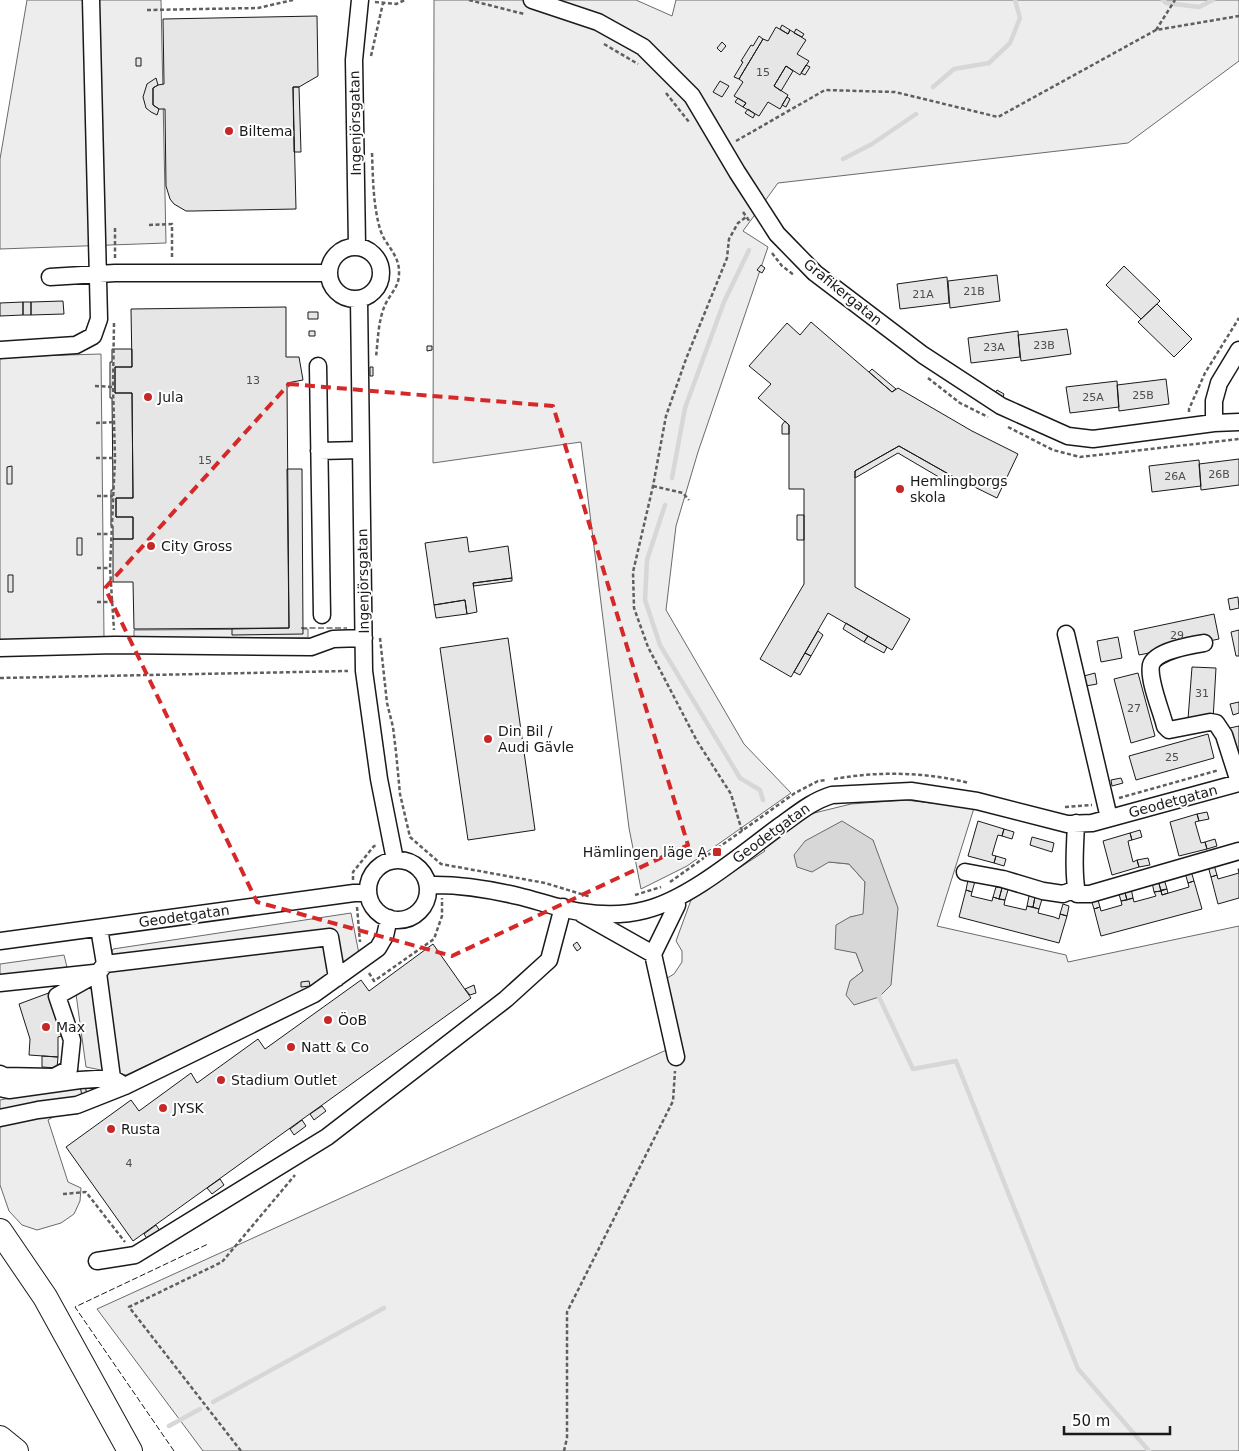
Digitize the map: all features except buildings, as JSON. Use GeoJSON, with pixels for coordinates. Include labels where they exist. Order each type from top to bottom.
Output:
{"type":"FeatureCollection","features":[{"type":"Feature","properties":{"kind":"highway"},"geometry":{"type":"LineString","coordinates":[[0,1231],[44,1297],[130,1451]]}},
{"type":"Feature","properties":{"kind":"highway"},"geometry":{"type":"LineString","coordinates":[[0,1438],[16,1451]]}},
{"type":"Feature","properties":{"kind":"street"},"geometry":{"type":"LineString","coordinates":[[0,350],[76,345],[93,336],[99,319],[91,0]]}},
{"type":"Feature","properties":{"kind":"street","name":"Ingenjörsgatan"},"geometry":{"type":"LineString","coordinates":[[357,246],[354,60],[360,0]]}},
{"type":"Feature","properties":{"kind":"street","name":"Grafikergatan"},"geometry":{"type":"LineString","coordinates":[[533,8],[598,22],[643,47],[692,96],[777,234],[815,273],[923,355],[1001,406],[1068,436],[1093,439],[1214,423],[1239,422]]}},
{"type":"Feature","properties":{"kind":"street"},"geometry":{"type":"LineString","coordinates":[[357,246],[366,248],[373,253],[378,260],[382,276],[374,292],[367,297],[358,299],[342,295],[335,290],[329,273],[334,257],[340,251],[348,247],[357,246]]}},
{"type":"Feature","properties":{"kind":"street"},"geometry":{"type":"LineString","coordinates":[[50,277],[115,273],[329,273]]}},
{"type":"Feature","properties":{"kind":"street","name":"Ingenjörsgatan"},"geometry":{"type":"LineString","coordinates":[[358,299],[360,450],[372,638],[364,671],[379,779],[395,860]]}},
{"type":"Feature","properties":{"kind":"street"},"geometry":{"type":"LineString","coordinates":[[1214,423],[1214,401],[1219,383],[1239,350]]}},
{"type":"Feature","properties":{"kind":"street"},"geometry":{"type":"LineString","coordinates":[[318,366],[322,615]]}},
{"type":"Feature","properties":{"kind":"street"},"geometry":{"type":"LineString","coordinates":[[319,450],[360,450]]}},
{"type":"Feature","properties":{"kind":"street"},"geometry":{"type":"LineString","coordinates":[[1066,634],[1108,810]]}},
{"type":"Feature","properties":{"kind":"street"},"geometry":{"type":"LineString","coordinates":[[0,648],[115,645],[311,647],[333,639],[372,638]]}},
{"type":"Feature","properties":{"kind":"street"},"geometry":{"type":"LineString","coordinates":[[1204,643],[1183,647],[1154,659],[1151,664],[1151,677],[1165,726],[1169,730],[1210,722],[1216,723],[1224,735],[1239,782]]}},
{"type":"Feature","properties":{"kind":"street","name":"Geodetgatan"},"geometry":{"type":"LineString","coordinates":[[435,885],[492,890],[580,912],[613,914],[646,910],[676,898],[696,887],[802,809],[823,797],[832,795],[911,791],[977,801],[1067,824],[1092,822],[1108,810],[1239,782]]}},
{"type":"Feature","properties":{"kind":"street"},"geometry":{"type":"LineString","coordinates":[[1076,823],[1076,889],[1078,894],[1090,894],[1239,851]]}},
{"type":"Feature","properties":{"kind":"street"},"geometry":{"type":"LineString","coordinates":[[395,860],[404,860],[413,864],[435,885],[428,894],[421,910],[406,919],[398,920],[389,918],[375,909],[370,902],[368,893],[372,875],[386,862],[395,860]]}},
{"type":"Feature","properties":{"kind":"street"},"geometry":{"type":"LineString","coordinates":[[965,872],[1003,879],[1043,891],[1063,894],[1076,889]]}},
{"type":"Feature","properties":{"kind":"street","name":"Geodetgatan"},"geometry":{"type":"LineString","coordinates":[[0,941],[354,893],[368,893]]}},
{"type":"Feature","properties":{"kind":"street"},"geometry":{"type":"LineString","coordinates":[[676,898],[677,905],[653,954],[676,1057]]}},
{"type":"Feature","properties":{"kind":"street"},"geometry":{"type":"LineString","coordinates":[[97,1261],[136,1255],[327,1137],[506,999],[549,960],[563,908]]}},
{"type":"Feature","properties":{"kind":"street"},"geometry":{"type":"LineString","coordinates":[[580,912],[586,918],[653,954]]}},
{"type":"Feature","properties":{"kind":"street"},"geometry":{"type":"LineString","coordinates":[[0,1118],[38,1110],[78,1105],[119,1082],[314,994],[378,948],[385,936],[389,918]]}},
{"type":"Feature","properties":{"kind":"street"},"geometry":{"type":"LineString","coordinates":[[99,928],[102,968],[119,1082]]}},
{"type":"Feature","properties":{"kind":"street"},"geometry":{"type":"LineString","coordinates":[[0,983],[330,937],[337,978]]}},
{"type":"Feature","properties":{"kind":"street"},"geometry":{"type":"LineString","coordinates":[[0,1074],[4,1076],[54,1077],[69,1069],[72,1040],[57,996],[102,968]]}},
{"type":"Feature","properties":{"kind":"street"},"geometry":{"type":"LineString","coordinates":[[0,1088],[9,1090],[80,1080],[119,1082]]}},
{"type":"Feature","properties":{"kind":"path"},"geometry":{"type":"LineString","coordinates":[[147,10],[258,8],[293,0]]}},
{"type":"Feature","properties":{"kind":"path"},"geometry":{"type":"LineString","coordinates":[[360,0],[396,4],[405,0]]}},
{"type":"Feature","properties":{"kind":"path"},"geometry":{"type":"LineString","coordinates":[[469,0],[533,8]]}},
{"type":"Feature","properties":{"kind":"path"},"geometry":{"type":"LineString","coordinates":[[1156,30],[1175,0]]}},
{"type":"Feature","properties":{"kind":"path"},"geometry":{"type":"LineString","coordinates":[[370,61],[383,4]]}},
{"type":"Feature","properties":{"kind":"path"},"geometry":{"type":"LineString","coordinates":[[723,148],[825,90],[896,92],[998,117],[1156,30],[1239,16]]}},
{"type":"Feature","properties":{"kind":"path"},"geometry":{"type":"LineString","coordinates":[[603,44],[641,67]]}},
{"type":"Feature","properties":{"kind":"path"},"geometry":{"type":"LineString","coordinates":[[660,86],[690,124]]}},
{"type":"Feature","properties":{"kind":"path"},"geometry":{"type":"LineString","coordinates":[[372,146],[374,203],[381,232],[393,250],[399,264],[399,276],[394,294],[386,304],[380,322],[376,358]]}},
{"type":"Feature","properties":{"kind":"path"},"geometry":{"type":"LineString","coordinates":[[742,210],[751,224]]}},
{"type":"Feature","properties":{"kind":"path"},"geometry":{"type":"LineString","coordinates":[[742,831],[731,794],[697,741],[648,647],[634,608],[633,572],[653,486],[666,416],[686,359],[727,258],[729,239],[738,223],[746,217]]}},
{"type":"Feature","properties":{"kind":"path"},"geometry":{"type":"LineString","coordinates":[[150,225],[172,224],[172,273]]}},
{"type":"Feature","properties":{"kind":"path"},"geometry":{"type":"LineString","coordinates":[[115,227],[115,273]]}},
{"type":"Feature","properties":{"kind":"path"},"geometry":{"type":"LineString","coordinates":[[772,252],[782,266],[798,278]]}},
{"type":"Feature","properties":{"kind":"path"},"geometry":{"type":"LineString","coordinates":[[114,315],[113,387],[115,458],[110,534],[110,568],[115,645]]}},
{"type":"Feature","properties":{"kind":"path"},"geometry":{"type":"LineString","coordinates":[[921,373],[960,403],[994,420]]}},
{"type":"Feature","properties":{"kind":"path"},"geometry":{"type":"LineString","coordinates":[[95,386],[113,387]]}},
{"type":"Feature","properties":{"kind":"path"},"geometry":{"type":"LineString","coordinates":[[96,423],[114,422]]}},
{"type":"Feature","properties":{"kind":"path"},"geometry":{"type":"LineString","coordinates":[[1002,424],[1052,450],[1080,458],[1239,439]]}},
{"type":"Feature","properties":{"kind":"path"},"geometry":{"type":"LineString","coordinates":[[96,458],[115,458]]}},
{"type":"Feature","properties":{"kind":"path"},"geometry":{"type":"LineString","coordinates":[[653,486],[683,493],[689,500]]}},
{"type":"Feature","properties":{"kind":"path"},"geometry":{"type":"LineString","coordinates":[[97,496],[114,496]]}},
{"type":"Feature","properties":{"kind":"path"},"geometry":{"type":"LineString","coordinates":[[97,534],[110,534]]}},
{"type":"Feature","properties":{"kind":"path"},"geometry":{"type":"LineString","coordinates":[[97,568],[110,568]]}},
{"type":"Feature","properties":{"kind":"path"},"geometry":{"type":"LineString","coordinates":[[97,602],[113,602]]}},
{"type":"Feature","properties":{"kind":"path"},"geometry":{"type":"LineString","coordinates":[[372,638],[393,727],[400,794],[410,838],[441,864],[545,883],[592,897]]}},
{"type":"Feature","properties":{"kind":"path"},"geometry":{"type":"LineString","coordinates":[[0,678],[364,671]]}},
{"type":"Feature","properties":{"kind":"path"},"geometry":{"type":"LineString","coordinates":[[1056,805],[1066,807],[1094,805],[1108,810],[1234,766]]}},
{"type":"Feature","properties":{"kind":"path"},"geometry":{"type":"LineString","coordinates":[[633,896],[667,885],[699,864],[795,793],[818,781],[847,776],[908,774],[946,777],[974,784]]}},
{"type":"Feature","properties":{"kind":"path"},"geometry":{"type":"LineString","coordinates":[[362,960],[374,981],[434,939],[442,916],[435,885],[441,864]]}},
{"type":"Feature","properties":{"kind":"path"},"geometry":{"type":"LineString","coordinates":[[564,1451],[567,1438],[567,1312],[673,1101],[676,1057]]}},
{"type":"Feature","properties":{"kind":"path"},"geometry":{"type":"LineString","coordinates":[[242,1451],[129,1307],[222,1262],[296,1174]]}},
{"type":"Feature","properties":{"kind":"path"},"geometry":{"type":"LineString","coordinates":[[64,1194],[86,1192],[136,1255]]}},
{"type":"Feature","properties":{"kind":"highlighted area"},"geometry":{"type":"Polygon","coordinates":[[[289,384],[553,406],[688,845],[452,956],[257,902],[105,588],[289,384]]]}},
{"type":"Feature","properties":{"kind":"shaded area"},"geometry":{"type":"Polygon","coordinates":[[[27,0],[161,0],[166,243],[0,249],[0,159],[27,0]]]}},
{"type":"Feature","properties":{"kind":"shaded area"},"geometry":{"type":"Polygon","coordinates":[[[434,0],[636,0],[672,16],[676,0],[1239,0],[1239,61],[1128,143],[778,183],[743,231],[768,247],[698,452],[676,526],[666,610],[744,744],[791,793],[687,866],[641,889],[629,828],[581,442],[433,463],[434,0]]]}},
{"type":"Feature","properties":{"kind":"shaded area"},"geometry":{"type":"Polygon","coordinates":[[[101,354],[104,638],[0,640],[0,357],[101,354]]]}},
{"type":"Feature","properties":{"kind":"shaded area"},"geometry":{"type":"Polygon","coordinates":[[[308,629],[308,638],[134,638],[134,630],[308,629]]]}},
{"type":"Feature","properties":{"kind":"shaded area"},"geometry":{"type":"Polygon","coordinates":[[[905,800],[974,808],[937,926],[1066,955],[1068,962],[1239,926],[1239,1451],[203,1451],[97,1309],[673,1047],[659,983],[674,974],[682,962],[682,951],[676,941],[691,900],[765,851],[760,846],[806,815],[851,804],[905,800]],[[873,840],[829,862],[849,864],[865,882],[864,915],[850,917],[856,953],[863,971],[850,981],[879,997],[873,840]]]}},
{"type":"Feature","properties":{"kind":"shaded area"},"geometry":{"type":"Polygon","coordinates":[[[842,821],[873,840],[898,908],[891,985],[879,997],[854,1005],[846,995],[850,981],[863,971],[856,953],[835,949],[836,925],[850,917],[863,914],[865,882],[849,864],[829,862],[812,872],[797,867],[794,855],[805,841],[842,821]]]}},
{"type":"Feature","properties":{"kind":"shaded area"},"geometry":{"type":"Polygon","coordinates":[[[351,913],[359,954],[311,988],[126,1075],[86,1067],[76,994],[104,975],[113,949],[351,913]]]}},
{"type":"Feature","properties":{"kind":"shaded area"},"geometry":{"type":"Polygon","coordinates":[[[64,955],[67,967],[0,976],[0,964],[64,955]]]}},
{"type":"Feature","properties":{"kind":"shaded area"},"geometry":{"type":"Polygon","coordinates":[[[83,1084],[85,1098],[48,1120],[68,1182],[81,1188],[80,1201],[74,1214],[61,1223],[37,1230],[22,1225],[9,1211],[0,1185],[0,1100],[83,1084]]]}},
{"type":"Feature","properties":{"kind":"waterway"},"geometry":{"type":"LineString","coordinates":[[933,87],[954,69],[989,63],[1010,43],[1020,18],[1015,0]]}},
{"type":"Feature","properties":{"kind":"waterway"},"geometry":{"type":"LineString","coordinates":[[1163,0],[1166,3],[1199,7],[1213,0]]}},
{"type":"Feature","properties":{"kind":"waterway"},"geometry":{"type":"LineString","coordinates":[[843,159],[872,144],[916,114]]}},
{"type":"Feature","properties":{"kind":"waterway"},"geometry":{"type":"LineString","coordinates":[[672,478],[685,408],[724,302],[749,250]]}},
{"type":"Feature","properties":{"kind":"waterway"},"geometry":{"type":"LineString","coordinates":[[665,505],[647,560],[645,600],[660,645],[740,778],[760,790],[763,800]]}},
{"type":"Feature","properties":{"kind":"waterway"},"geometry":{"type":"LineString","coordinates":[[880,991],[879,997],[913,1069],[956,1061],[1078,1369],[1149,1451]]}},
{"type":"Feature","properties":{"kind":"waterway"},"geometry":{"type":"LineString","coordinates":[[213,1402],[384,1308]]}},
{"type":"Feature","properties":{"kind":"waterway"},"geometry":{"type":"LineString","coordinates":[[169,1426],[200,1409]]}},
{"type":"Feature","properties":{"kind":"fence"},"geometry":{"type":"LineString","coordinates":[[301,628],[347,628]]}},
{"type":"Feature","properties":{"kind":"fence"},"geometry":{"type":"LineString","coordinates":[[174,1451],[75,1307],[208,1244]]}},
{"type":"Feature","properties":{"kind":"place","name":"Biltema"},"geometry":{"type":"Point","coordinates":[229,131]}},
{"type":"Feature","properties":{"kind":"place","name":"Jula"},"geometry":{"type":"Point","coordinates":[148,397]}},
{"type":"Feature","properties":{"kind":"place","name":"Hemlingborgs skola"},"geometry":{"type":"Point","coordinates":[900,489]}},
{"type":"Feature","properties":{"kind":"place","name":"City Gross"},"geometry":{"type":"Point","coordinates":[151,546]}},
{"type":"Feature","properties":{"kind":"place","name":"Din Bil / Audi Gävle"},"geometry":{"type":"Point","coordinates":[488,739]}},
{"type":"Feature","properties":{"kind":"place","name":"Hämlingen läge A"},"geometry":{"type":"Point","coordinates":[717,852]}},
{"type":"Feature","properties":{"kind":"place","name":"ÖoB"},"geometry":{"type":"Point","coordinates":[328,1020]}},
{"type":"Feature","properties":{"kind":"place","name":"Max"},"geometry":{"type":"Point","coordinates":[46,1027]}},
{"type":"Feature","properties":{"kind":"place","name":"Natt & Co"},"geometry":{"type":"Point","coordinates":[291,1047]}},
{"type":"Feature","properties":{"kind":"place","name":"Stadium Outlet"},"geometry":{"type":"Point","coordinates":[221,1080]}},
{"type":"Feature","properties":{"kind":"place","name":"JYSK"},"geometry":{"type":"Point","coordinates":[163,1108]}},
{"type":"Feature","properties":{"kind":"place","name":"Rusta"},"geometry":{"type":"Point","coordinates":[111,1129]}}]}
